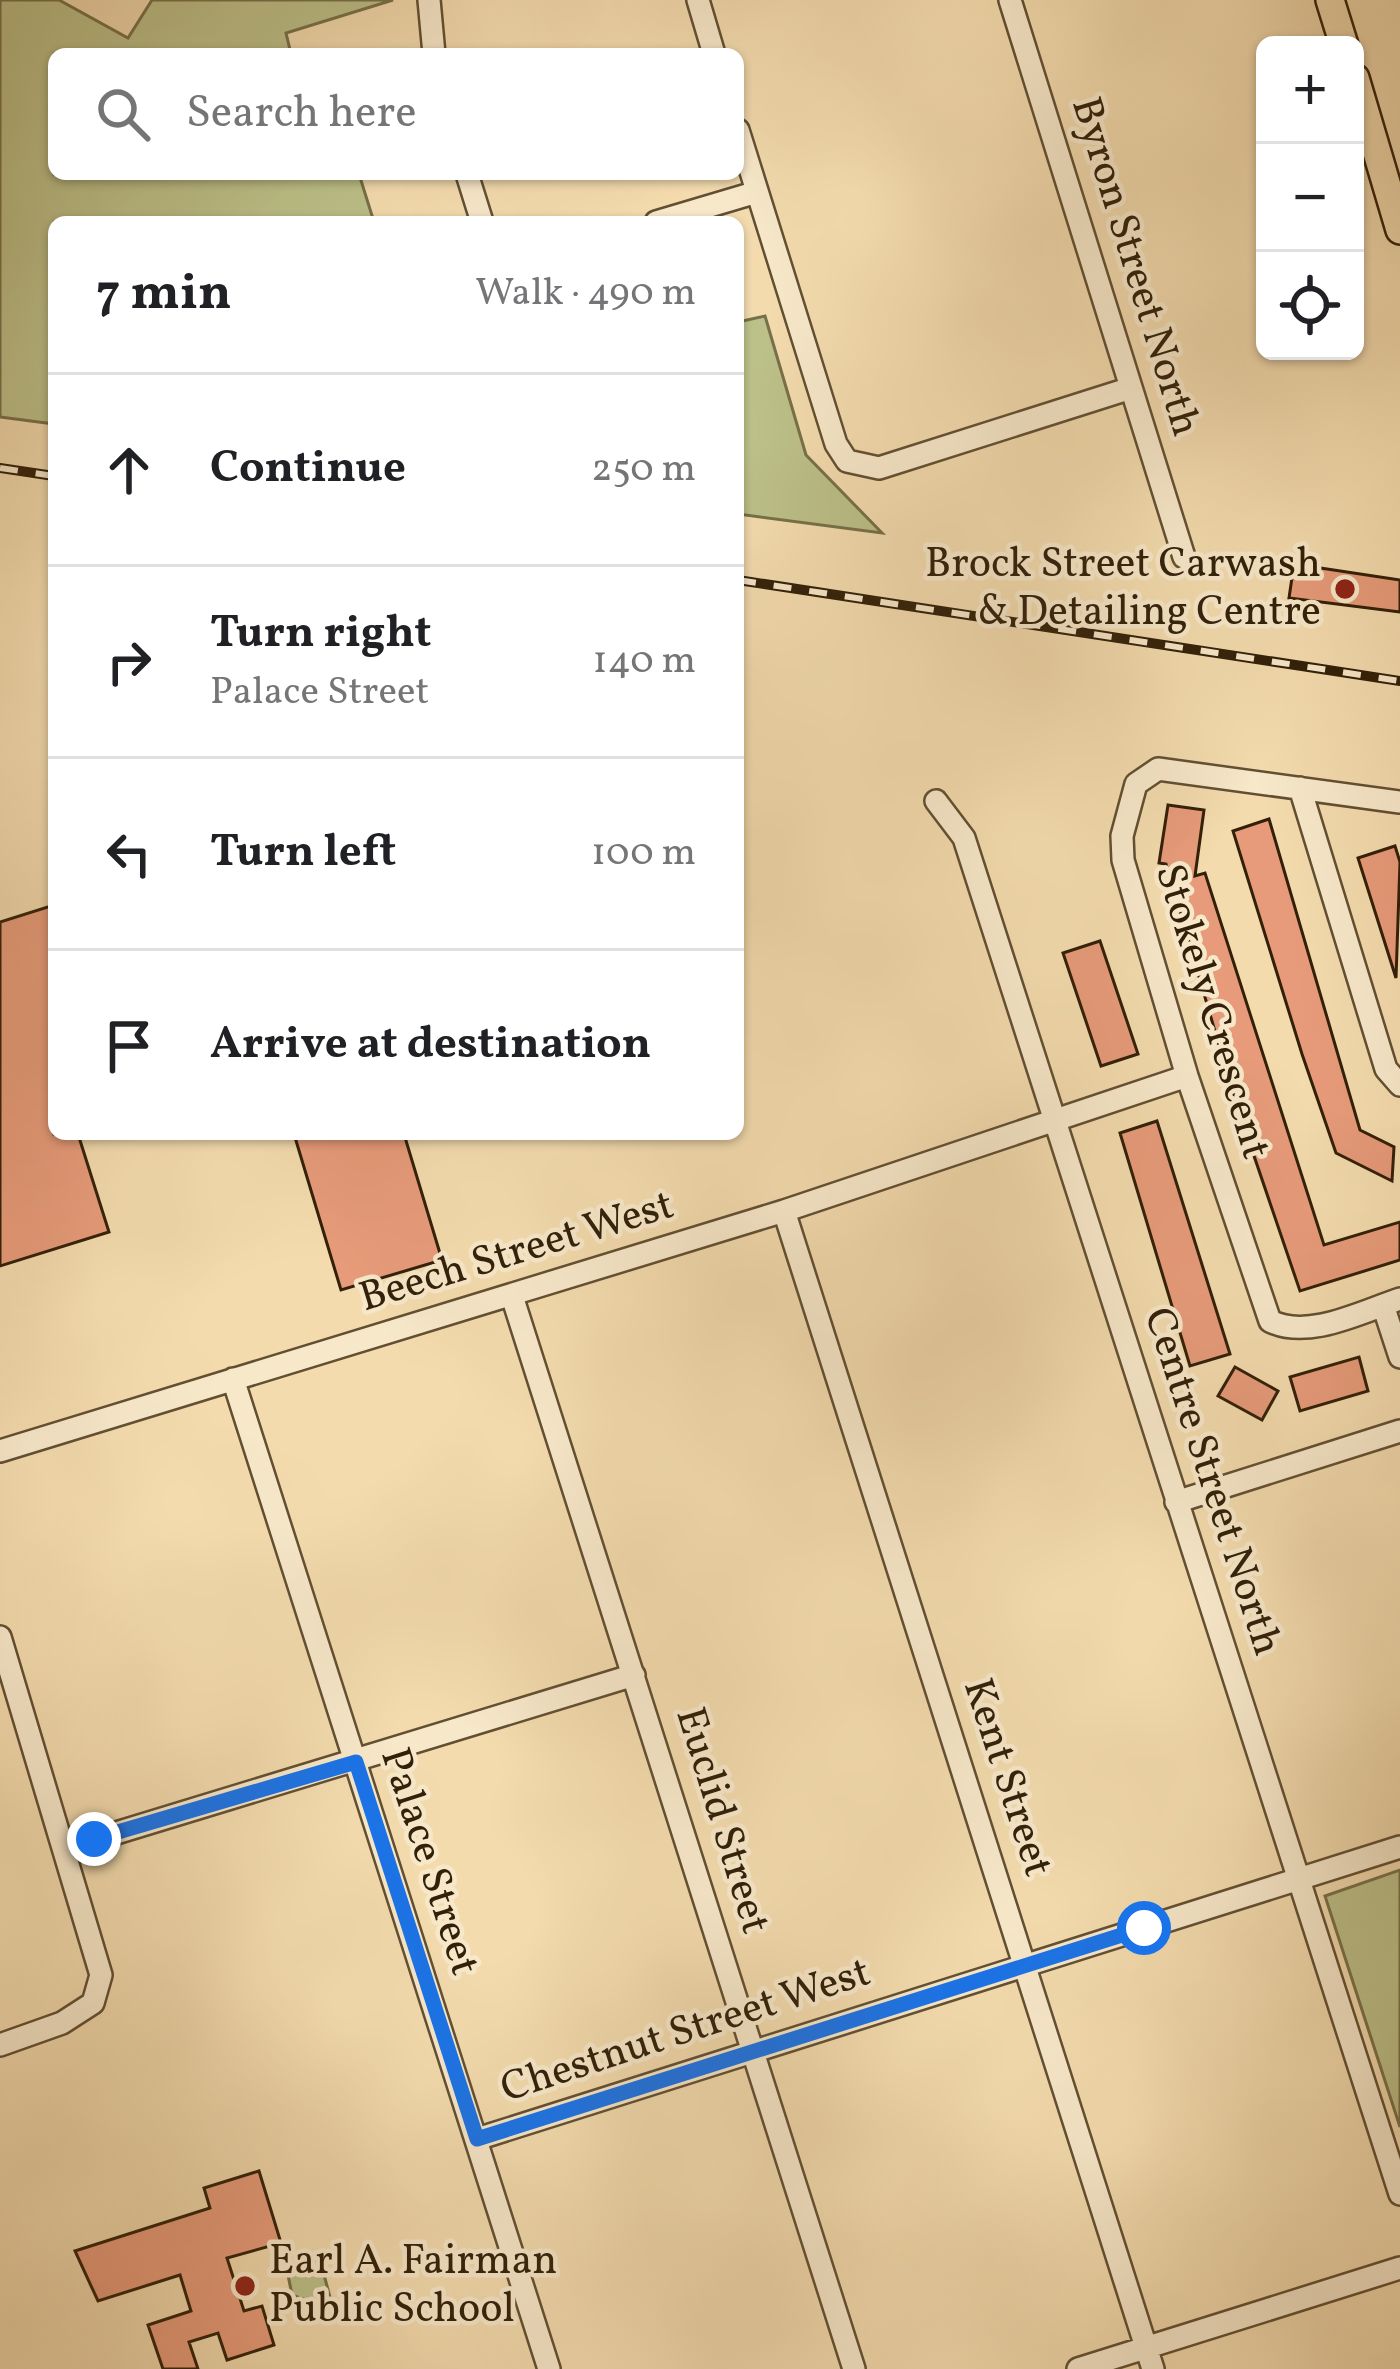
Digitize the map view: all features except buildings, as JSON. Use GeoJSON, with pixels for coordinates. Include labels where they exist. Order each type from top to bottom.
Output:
{"type":"FeatureCollection","features":[{"type":"Feature","properties":{"kind":"main road"},"geometry":{"type":"LineString","coordinates":[[1330,0],[1341,36]]}},
{"type":"Feature","properties":{"kind":"main road"},"geometry":{"type":"LineString","coordinates":[[1364,109],[1400,230]]}},
{"type":"Feature","properties":{"kind":"street"},"geometry":{"type":"LineString","coordinates":[[429,0],[433,48]]}},
{"type":"Feature","properties":{"kind":"street"},"geometry":{"type":"LineString","coordinates":[[698,0],[713,48]]}},
{"type":"Feature","properties":{"kind":"street","name":"Byron Street North"},"geometry":{"type":"LineString","coordinates":[[1010,0],[1184,557]]}},
{"type":"Feature","properties":{"kind":"street"},"geometry":{"type":"LineString","coordinates":[[744,150],[836,444],[847,460],[880,468],[1131,388]]}},
{"type":"Feature","properties":{"kind":"street"},"geometry":{"type":"LineString","coordinates":[[469,180],[480,216]]}},
{"type":"Feature","properties":{"kind":"street"},"geometry":{"type":"LineString","coordinates":[[676,216],[757,192]]}},
{"type":"Feature","properties":{"kind":"street","name":"Stokely Crescent"},"geometry":{"type":"LineString","coordinates":[[1392,1302],[1306,1329],[1285,1329],[1270,1322],[1186,1076],[1123,860],[1122,836],[1136,784],[1145,774],[1172,768],[1400,802]]}},
{"type":"Feature","properties":{"kind":"street"},"geometry":{"type":"LineString","coordinates":[[1300,788],[1386,1069],[1400,1085]]}},
{"type":"Feature","properties":{"kind":"street","name":"Centre Street North"},"geometry":{"type":"LineString","coordinates":[[936,801],[964,838],[1400,2194]]}},
{"type":"Feature","properties":{"kind":"street","name":"Beech Street West"},"geometry":{"type":"LineString","coordinates":[[0,1451],[784,1211],[1186,1076]]}},
{"type":"Feature","properties":{"kind":"street","name":"Kent Street"},"geometry":{"type":"LineString","coordinates":[[784,1211],[1149,2358]]}},
{"type":"Feature","properties":{"kind":"street","name":"Euclid Street"},"geometry":{"type":"LineString","coordinates":[[512,1296],[854,2369]]}},
{"type":"Feature","properties":{"kind":"street"},"geometry":{"type":"LineString","coordinates":[[1392,1302],[1400,1357]]}},
{"type":"Feature","properties":{"kind":"street","name":"Palace Street"},"geometry":{"type":"LineString","coordinates":[[233,1379],[549,2369]]}},
{"type":"Feature","properties":{"kind":"street"},"geometry":{"type":"LineString","coordinates":[[1176,1502],[1400,1431]]}},
{"type":"Feature","properties":{"kind":"street"},"geometry":{"type":"LineString","coordinates":[[0,1636],[67,1848],[101,1975],[93,2003],[62,2023],[0,2045]]}},
{"type":"Feature","properties":{"kind":"street"},"geometry":{"type":"LineString","coordinates":[[67,1848],[634,1675]]}},
{"type":"Feature","properties":{"kind":"street","name":"Chestnut Street West"},"geometry":{"type":"LineString","coordinates":[[477,2139],[1400,1846]]}},
{"type":"Feature","properties":{"kind":"street"},"geometry":{"type":"LineString","coordinates":[[1078,2369],[1149,2358],[1400,2268]]}},
{"type":"Feature","properties":{"kind":"green space"},"geometry":{"type":"Polygon","coordinates":[[[0,0],[59,0],[128,38],[152,0],[393,0],[286,33],[290,48],[48,48],[48,180],[361,180],[372,216],[48,216],[48,423],[0,417],[0,0]]]}},
{"type":"Feature","properties":{"kind":"green space"},"geometry":{"type":"Polygon","coordinates":[[[765,316],[806,455],[882,533],[744,515],[744,321],[765,316]]]}},
{"type":"Feature","properties":{"kind":"green space"},"geometry":{"type":"Polygon","coordinates":[[[1400,1870],[1400,2127],[1325,1896],[1400,1870]]]}},
{"type":"Feature","properties":{"kind":"green space"},"geometry":{"type":"Polygon","coordinates":[[[320,2260],[330,2297],[311,2302],[292,2295],[287,2270],[320,2260]]]}},
{"type":"Feature","properties":{"kind":"railway"},"geometry":{"type":"LineString","coordinates":[[0,468],[48,475]]}},
{"type":"Feature","properties":{"kind":"railway"},"geometry":{"type":"LineString","coordinates":[[744,581],[1400,681]]}},
{"type":"Feature","properties":{"kind":"place","name":"Brock Street Carwash & Detailing Centre"},"geometry":{"type":"Point","coordinates":[1345,589]}},
{"type":"Feature","properties":{"kind":"place","name":"Earl A. Fairman Public School"},"geometry":{"type":"Point","coordinates":[245,2286]}},
{"type":"Feature","properties":{"kind":"route"},"geometry":{"type":"LineString","coordinates":[[94,1839],[356,1762],[477,2139],[1144,1928]]}}]}
